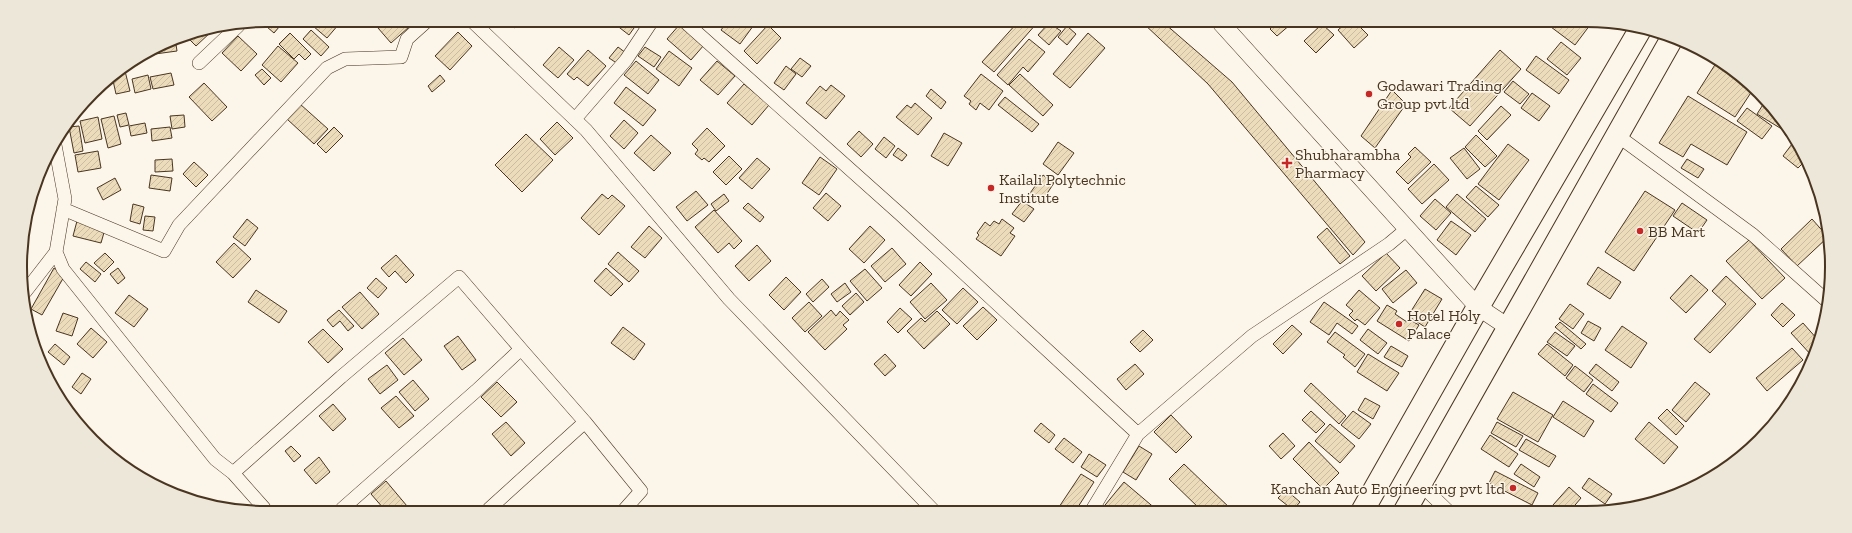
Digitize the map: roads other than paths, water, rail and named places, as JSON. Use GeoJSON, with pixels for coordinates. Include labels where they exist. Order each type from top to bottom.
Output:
{"type":"FeatureCollection","features":[{"type":"Feature","properties":{"kind":"highway"},"geometry":{"type":"LineString","coordinates":[[1365,506],[1478,307],[1638,33]]}},
{"type":"Feature","properties":{"kind":"highway"},"geometry":{"type":"LineString","coordinates":[[1406,506],[1618,136],[1670,43]]}},
{"type":"Feature","properties":{"kind":"street"},"geometry":{"type":"LineString","coordinates":[[63,209],[164,251],[179,225],[327,68],[344,59],[401,57],[407,39],[420,27]]}},
{"type":"Feature","properties":{"kind":"street"},"geometry":{"type":"LineString","coordinates":[[478,27],[596,140],[729,299],[929,506]]}},
{"type":"Feature","properties":{"kind":"street"},"geometry":{"type":"LineString","coordinates":[[575,119],[626,60],[648,27]]}},
{"type":"Feature","properties":{"kind":"street"},"geometry":{"type":"LineString","coordinates":[[691,27],[900,214],[1138,434]]}},
{"type":"Feature","properties":{"kind":"street"},"geometry":{"type":"LineString","coordinates":[[1225,27],[1478,307],[1508,327]]}},
{"type":"Feature","properties":{"kind":"street"},"geometry":{"type":"LineString","coordinates":[[199,63],[235,29]]}},
{"type":"Feature","properties":{"kind":"street"},"geometry":{"type":"LineString","coordinates":[[1618,136],[1753,235],[1823,297]]}},
{"type":"Feature","properties":{"kind":"street"},"geometry":{"type":"LineString","coordinates":[[28,288],[56,252],[65,199],[56,152]]}},
{"type":"Feature","properties":{"kind":"street"},"geometry":{"type":"LineString","coordinates":[[1094,506],[1138,434],[1252,336],[1389,244],[1407,229]]}},
{"type":"Feature","properties":{"kind":"street"},"geometry":{"type":"LineString","coordinates":[[56,252],[63,269],[215,459],[233,473],[262,506]]}},
{"type":"Feature","properties":{"kind":"street"},"geometry":{"type":"LineString","coordinates":[[233,473],[341,377],[459,277],[585,422],[641,491],[628,506]]}},
{"type":"Feature","properties":{"kind":"street"},"geometry":{"type":"LineString","coordinates":[[344,506],[476,391],[521,349]]}},
{"type":"Feature","properties":{"kind":"street"},"geometry":{"type":"LineString","coordinates":[[492,506],[585,422]]}},
{"type":"Feature","properties":{"kind":"street"},"geometry":{"type":"LineString","coordinates":[[1420,484],[1443,506]]}},
{"type":"Feature","properties":{"kind":"place","name":"Godawari Trading Group pvt ltd"},"geometry":{"type":"Point","coordinates":[1369,94]}},
{"type":"Feature","properties":{"kind":"place","name":"Shubharambha Pharmacy"},"geometry":{"type":"Point","coordinates":[1287,163]}},
{"type":"Feature","properties":{"kind":"place","name":"Kailali Polytechnic Institute"},"geometry":{"type":"Point","coordinates":[991,188]}},
{"type":"Feature","properties":{"kind":"place","name":"BB Mart"},"geometry":{"type":"Point","coordinates":[1640,231]}},
{"type":"Feature","properties":{"kind":"place","name":"Hotel Holy Palace"},"geometry":{"type":"Point","coordinates":[1399,324]}},
{"type":"Feature","properties":{"kind":"place","name":"Kanchan Auto Engineering pvt ltd"},"geometry":{"type":"Point","coordinates":[1513,488]}}]}
